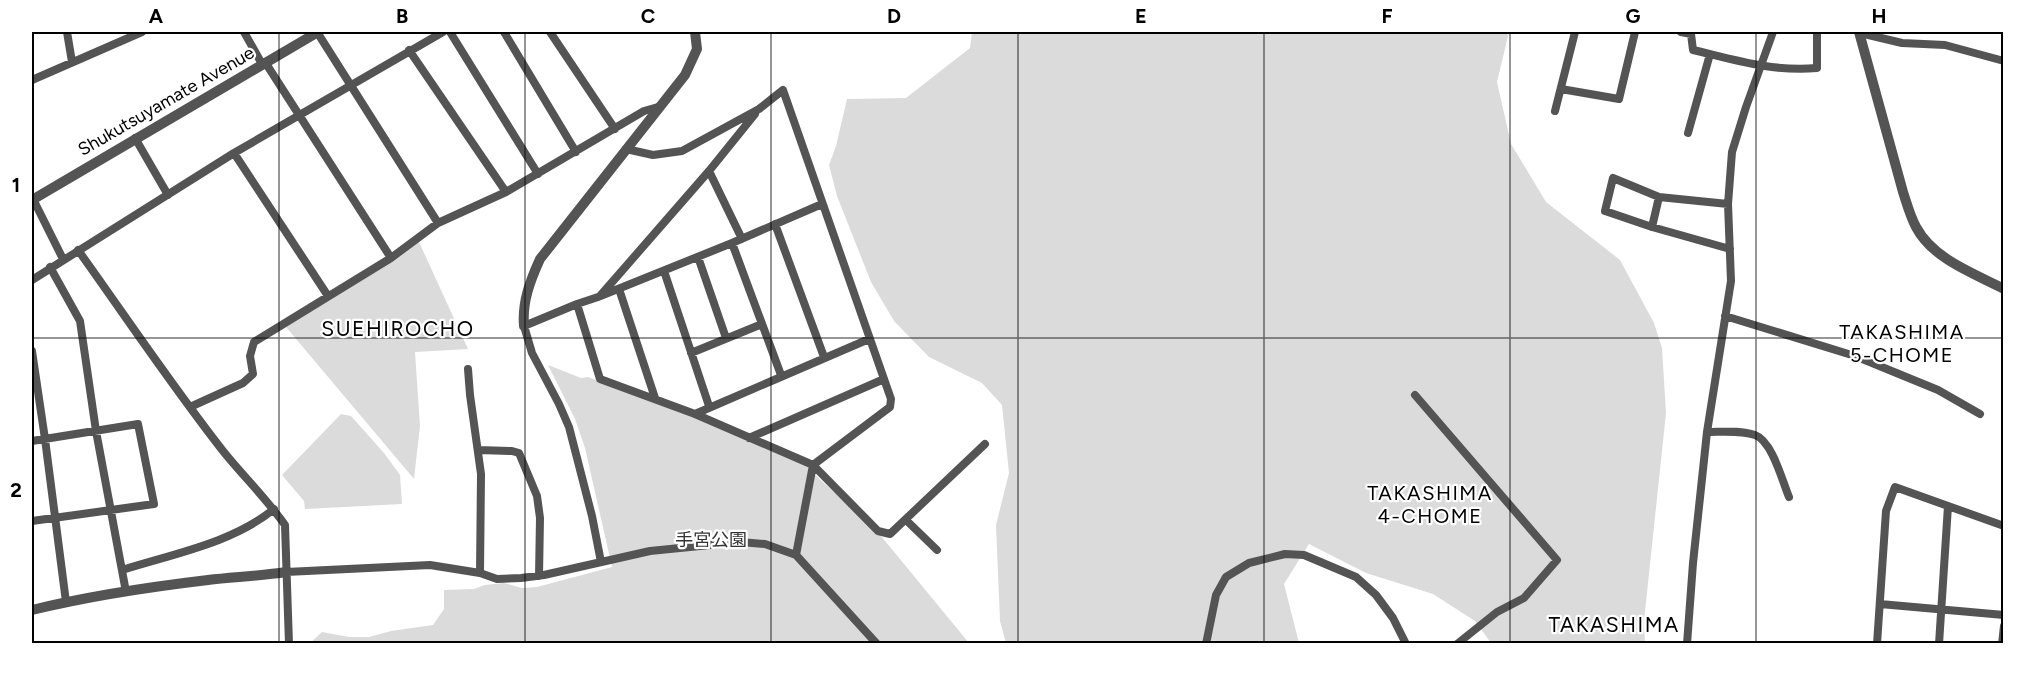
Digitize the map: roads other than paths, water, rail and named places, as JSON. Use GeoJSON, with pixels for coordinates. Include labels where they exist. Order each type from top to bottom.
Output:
{"type":"FeatureCollection","features":[{"type":"Feature","properties":{"kind":"street"},"geometry":{"type":"LineString","coordinates":[[67,32],[72,62]]}},
{"type":"Feature","properties":{"kind":"street"},"geometry":{"type":"LineString","coordinates":[[32,80],[142,32]]}},
{"type":"Feature","properties":{"kind":"street"},"geometry":{"type":"LineString","coordinates":[[244,32],[391,258]]}},
{"type":"Feature","properties":{"kind":"street"},"geometry":{"type":"LineString","coordinates":[[317,32],[349,86],[438,223]]}},
{"type":"Feature","properties":{"kind":"street","name":"Shukutsuyamate Avenue"},"geometry":{"type":"LineString","coordinates":[[32,200],[317,32]]}},
{"type":"Feature","properties":{"kind":"street"},"geometry":{"type":"LineString","coordinates":[[32,280],[234,153],[443,32]]}},
{"type":"Feature","properties":{"kind":"street"},"geometry":{"type":"LineString","coordinates":[[450,32],[538,174]]}},
{"type":"Feature","properties":{"kind":"street"},"geometry":{"type":"LineString","coordinates":[[504,32],[576,152]]}},
{"type":"Feature","properties":{"kind":"street"},"geometry":{"type":"LineString","coordinates":[[550,32],[615,129]]}},
{"type":"Feature","properties":{"kind":"street"},"geometry":{"type":"LineString","coordinates":[[601,562],[592,516],[569,427],[532,353],[524,327],[523,309],[529,282],[540,259],[685,75],[697,49],[695,32]]}},
{"type":"Feature","properties":{"kind":"street"},"geometry":{"type":"LineString","coordinates":[[1556,111],[1575,32]]}},
{"type":"Feature","properties":{"kind":"street"},"geometry":{"type":"LineString","coordinates":[[1561,89],[1619,99],[1635,32]]}},
{"type":"Feature","properties":{"kind":"street"},"geometry":{"type":"LineString","coordinates":[[1682,32],[1692,33],[1693,50],[1761,67],[1792,70],[1817,68],[1817,32]]}},
{"type":"Feature","properties":{"kind":"street"},"geometry":{"type":"LineString","coordinates":[[1687,644],[1707,432],[1731,281],[1728,204],[1732,152],[1773,32]]}},
{"type":"Feature","properties":{"kind":"street"},"geometry":{"type":"LineString","coordinates":[[2004,60],[1945,45],[1902,43],[1859,32],[1903,192],[1917,230],[1929,245],[1948,260],[2004,290]]}},
{"type":"Feature","properties":{"kind":"street"},"geometry":{"type":"LineString","coordinates":[[409,50],[506,192]]}},
{"type":"Feature","properties":{"kind":"street"},"geometry":{"type":"LineString","coordinates":[[1688,133],[1710,54]]}},
{"type":"Feature","properties":{"kind":"street"},"geometry":{"type":"LineString","coordinates":[[626,149],[653,155],[682,151],[759,109],[783,90],[891,399],[890,407],[813,465],[796,555]]}},
{"type":"Feature","properties":{"kind":"street"},"geometry":{"type":"LineString","coordinates":[[190,407],[243,383],[253,374],[250,356],[254,342],[391,258],[438,223],[506,192],[644,111],[658,107]]}},
{"type":"Feature","properties":{"kind":"street"},"geometry":{"type":"LineString","coordinates":[[598,297],[709,171],[759,109]]}},
{"type":"Feature","properties":{"kind":"street"},"geometry":{"type":"LineString","coordinates":[[135,138],[168,195]]}},
{"type":"Feature","properties":{"kind":"street"},"geometry":{"type":"LineString","coordinates":[[234,153],[328,296]]}},
{"type":"Feature","properties":{"kind":"street"},"geometry":{"type":"LineString","coordinates":[[709,171],[742,239]]}},
{"type":"Feature","properties":{"kind":"street"},"geometry":{"type":"LineString","coordinates":[[1728,204],[1659,197],[1613,178],[1605,211],[1730,249]]}},
{"type":"Feature","properties":{"kind":"street"},"geometry":{"type":"LineString","coordinates":[[1652,227],[1659,197]]}},
{"type":"Feature","properties":{"kind":"street"},"geometry":{"type":"LineString","coordinates":[[32,200],[63,259]]}},
{"type":"Feature","properties":{"kind":"street"},"geometry":{"type":"LineString","coordinates":[[524,327],[742,239],[822,204]]}},
{"type":"Feature","properties":{"kind":"street"},"geometry":{"type":"LineString","coordinates":[[776,224],[824,357]]}},
{"type":"Feature","properties":{"kind":"street"},"geometry":{"type":"LineString","coordinates":[[732,243],[781,375]]}},
{"type":"Feature","properties":{"kind":"street"},"geometry":{"type":"LineString","coordinates":[[78,250],[190,407],[285,525],[289,644]]}},
{"type":"Feature","properties":{"kind":"street"},"geometry":{"type":"LineString","coordinates":[[698,257],[726,338]]}},
{"type":"Feature","properties":{"kind":"street"},"geometry":{"type":"LineString","coordinates":[[50,267],[80,321],[96,431],[126,592]]}},
{"type":"Feature","properties":{"kind":"street"},"geometry":{"type":"LineString","coordinates":[[664,271],[709,406]]}},
{"type":"Feature","properties":{"kind":"street"},"geometry":{"type":"LineString","coordinates":[[619,289],[655,399]]}},
{"type":"Feature","properties":{"kind":"street"},"geometry":{"type":"LineString","coordinates":[[577,304],[600,379],[695,414],[813,465],[878,531],[890,534],[985,444]]}},
{"type":"Feature","properties":{"kind":"street"},"geometry":{"type":"LineString","coordinates":[[1725,316],[1855,356],[1938,390],[1980,414]]}},
{"type":"Feature","properties":{"kind":"street"},"geometry":{"type":"LineString","coordinates":[[691,353],[762,324]]}},
{"type":"Feature","properties":{"kind":"street"},"geometry":{"type":"LineString","coordinates":[[695,414],[709,406],[869,339]]}},
{"type":"Feature","properties":{"kind":"street"},"geometry":{"type":"LineString","coordinates":[[32,351],[66,602]]}},
{"type":"Feature","properties":{"kind":"street"},"geometry":{"type":"LineString","coordinates":[[468,369],[481,474],[480,573]]}},
{"type":"Feature","properties":{"kind":"street"},"geometry":{"type":"LineString","coordinates":[[749,438],[884,379]]}},
{"type":"Feature","properties":{"kind":"street"},"geometry":{"type":"LineString","coordinates":[[1415,395],[1557,560],[1524,598],[1497,612],[1457,644]]}},
{"type":"Feature","properties":{"kind":"street"},"geometry":{"type":"LineString","coordinates":[[32,441],[138,424],[154,504],[32,521]]}},
{"type":"Feature","properties":{"kind":"street"},"geometry":{"type":"LineString","coordinates":[[1707,432],[1733,431],[1756,435],[1769,447],[1789,497]]}},
{"type":"Feature","properties":{"kind":"street"},"geometry":{"type":"LineString","coordinates":[[478,450],[519,453],[537,496],[540,518],[539,576]]}},
{"type":"Feature","properties":{"kind":"street"},"geometry":{"type":"LineString","coordinates":[[1877,644],[1886,511],[1895,487],[2004,526]]}},
{"type":"Feature","properties":{"kind":"street"},"geometry":{"type":"LineString","coordinates":[[1939,644],[1948,506]]}},
{"type":"Feature","properties":{"kind":"street"},"geometry":{"type":"LineString","coordinates":[[122,570],[234,534],[262,519],[274,509]]}},
{"type":"Feature","properties":{"kind":"street"},"geometry":{"type":"LineString","coordinates":[[906,520],[937,550]]}},
{"type":"Feature","properties":{"kind":"street"},"geometry":{"type":"LineString","coordinates":[[32,610],[126,592],[285,572],[430,565],[480,573],[497,579],[539,576],[650,551],[740,542],[765,544],[796,555],[877,644]]}},
{"type":"Feature","properties":{"kind":"street"},"geometry":{"type":"LineString","coordinates":[[1206,644],[1216,595],[1226,577],[1249,562],[1285,554],[1304,555],[1356,577],[1376,595],[1393,618],[1406,644]]}},
{"type":"Feature","properties":{"kind":"street"},"geometry":{"type":"LineString","coordinates":[[1881,604],[2004,615]]}},
{"type":"Feature","properties":{"kind":"street"},"geometry":{"type":"LineString","coordinates":[[2002,644],[2004,626]]}},
{"type":"Feature","properties":{"kind":"district","name":"SUEHIROCHO"},"geometry":{"type":"Point","coordinates":[398,329]}},
{"type":"Feature","properties":{"kind":"district","name":"TAKASHIMA 5-CHOME"},"geometry":{"type":"Point","coordinates":[1902,344]}},
{"type":"Feature","properties":{"kind":"district","name":"TAKASHIMA 4-CHOME"},"geometry":{"type":"Point","coordinates":[1430,504]}},
{"type":"Feature","properties":{"kind":"district","name":"TAKASHIMA"},"geometry":{"type":"Point","coordinates":[1614,625]}},
{"type":"Feature","properties":{"kind":"park label","name":"手宮公園"},"geometry":{"type":"Point","coordinates":[711,540]}}]}
